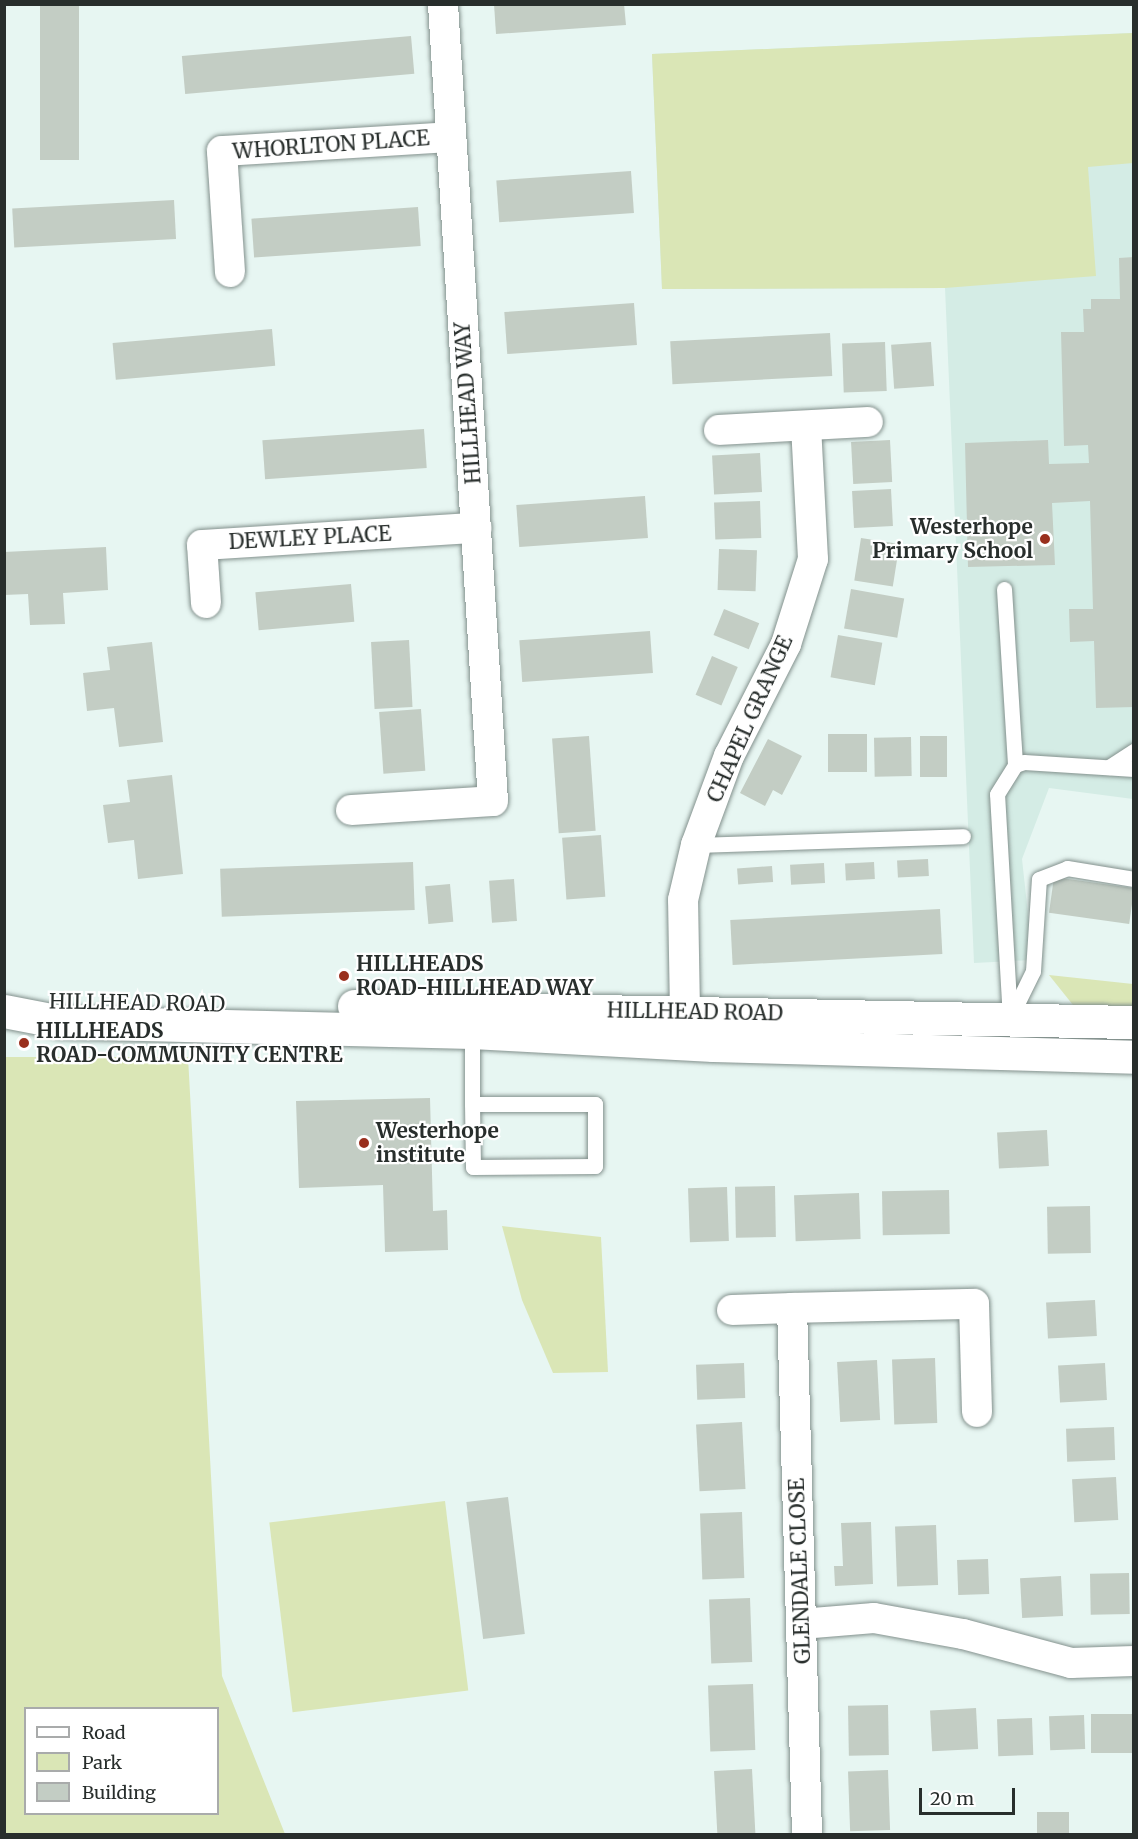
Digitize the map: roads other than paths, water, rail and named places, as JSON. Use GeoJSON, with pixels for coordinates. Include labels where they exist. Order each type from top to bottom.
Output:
{"type":"FeatureCollection","features":[{"type":"Feature","properties":{"kind":"street","name":"HILLHEAD WAY"},"geometry":{"type":"LineString","coordinates":[[351,810],[493,801],[443,4]]}},
{"type":"Feature","properties":{"kind":"street","name":"WHORLTON PLACE"},"geometry":{"type":"LineString","coordinates":[[230,272],[222,151],[451,137]]}},
{"type":"Feature","properties":{"kind":"street"},"geometry":{"type":"LineString","coordinates":[[719,430],[868,422]]}},
{"type":"Feature","properties":{"kind":"street","name":"CHAPEL GRANGE"},"geometry":{"type":"LineString","coordinates":[[685,1012],[683,900],[696,845],[729,756],[786,644],[813,559],[806,426]]}},
{"type":"Feature","properties":{"kind":"street","name":"DEWLEY PLACE"},"geometry":{"type":"LineString","coordinates":[[206,603],[202,545],[476,528]]}},
{"type":"Feature","properties":{"kind":"street","name":"HILLHEAD ROAD"},"geometry":{"type":"LineString","coordinates":[[4,1002],[685,1012],[1134,1022]]}},
{"type":"Feature","properties":{"kind":"street"},"geometry":{"type":"LineString","coordinates":[[4,1011],[61,1022],[472,1032],[713,1045],[1134,1058]]}},
{"type":"Feature","properties":{"kind":"street"},"geometry":{"type":"LineString","coordinates":[[655,1042],[674,1030],[685,1012]]}},
{"type":"Feature","properties":{"kind":"street"},"geometry":{"type":"LineString","coordinates":[[685,1012],[690,1026],[713,1045]]}},
{"type":"Feature","properties":{"kind":"street"},"geometry":{"type":"LineString","coordinates":[[1010,1019],[1056,1040],[1134,1051]]}},
{"type":"Feature","properties":{"kind":"street"},"geometry":{"type":"LineString","coordinates":[[732,1310],[974,1304],[977,1412]]}},
{"type":"Feature","properties":{"kind":"street","name":"GLENDALE CLOSE"},"geometry":{"type":"LineString","coordinates":[[792,1308],[807,1834]]}},
{"type":"Feature","properties":{"kind":"street"},"geometry":{"type":"LineString","coordinates":[[801,1624],[874,1618],[963,1634],[1071,1663],[1134,1661]]}},
{"type":"Feature","properties":{"kind":"lane"},"geometry":{"type":"LineString","coordinates":[[1004,589],[1015,765],[997,794],[1010,1019]]}},
{"type":"Feature","properties":{"kind":"lane"},"geometry":{"type":"LineString","coordinates":[[1109,767],[1134,751]]}},
{"type":"Feature","properties":{"kind":"lane"},"geometry":{"type":"LineString","coordinates":[[1015,765],[1024,762],[1134,769]]}},
{"type":"Feature","properties":{"kind":"lane"},"geometry":{"type":"LineString","coordinates":[[696,845],[963,836]]}},
{"type":"Feature","properties":{"kind":"lane"},"geometry":{"type":"LineString","coordinates":[[1010,1019],[1033,971],[1039,879],[1067,868],[1134,879]]}},
{"type":"Feature","properties":{"kind":"lane"},"geometry":{"type":"LineString","coordinates":[[472,1032],[472,1104],[473,1167],[595,1166],[595,1104],[472,1104]]}},
{"type":"Feature","properties":{"kind":"place","name":"Westerhope Primary School"},"geometry":{"type":"Point","coordinates":[1045,539]}},
{"type":"Feature","properties":{"kind":"place","name":"HILLHEADS ROAD-HILLHEAD WAY"},"geometry":{"type":"Point","coordinates":[344,976]}},
{"type":"Feature","properties":{"kind":"place","name":"HILLHEADS ROAD-COMMUNITY CENTRE"},"geometry":{"type":"Point","coordinates":[24,1043]}},
{"type":"Feature","properties":{"kind":"place","name":"Westerhope institute"},"geometry":{"type":"Point","coordinates":[364,1143]}}]}
